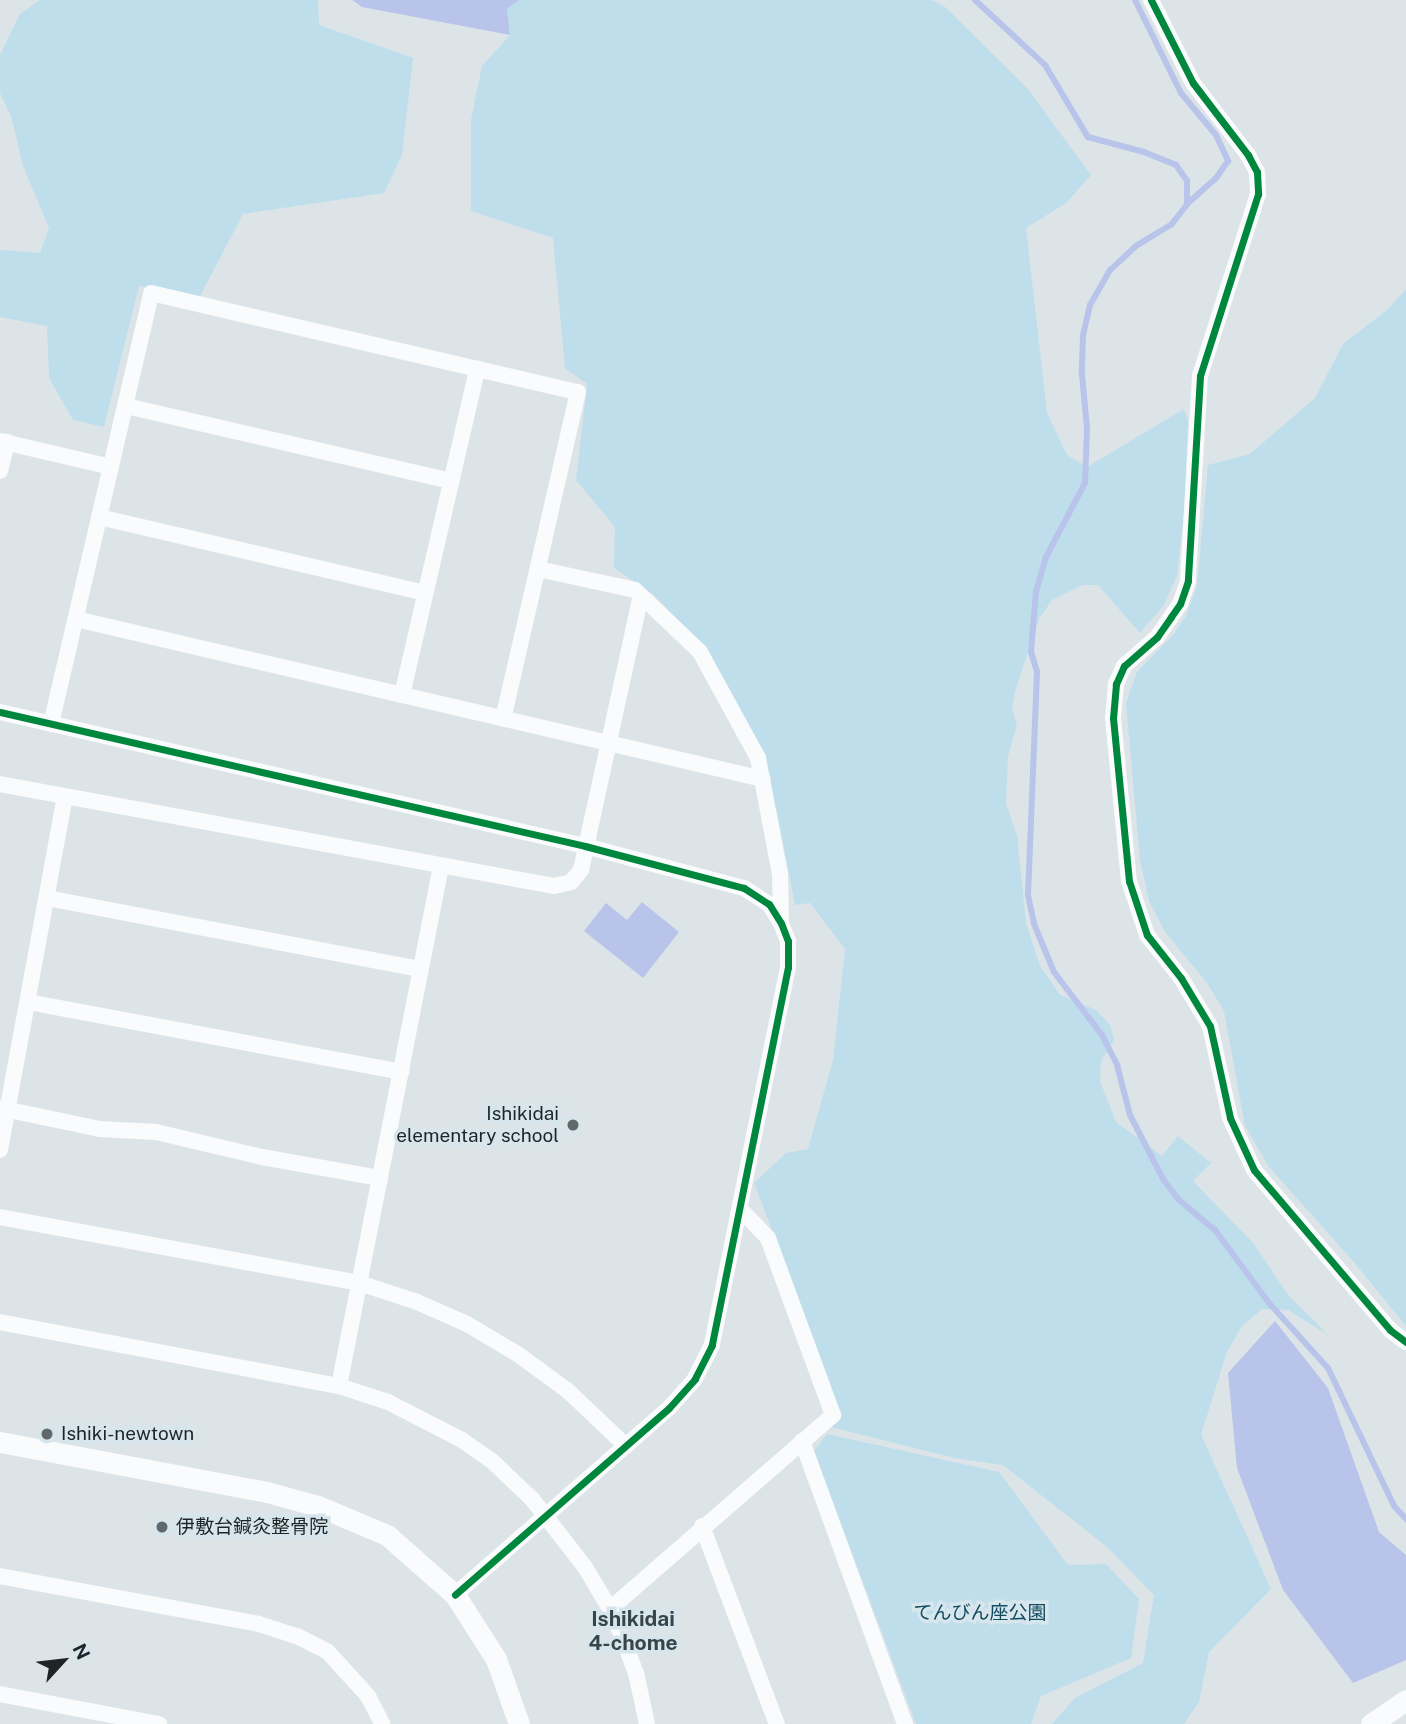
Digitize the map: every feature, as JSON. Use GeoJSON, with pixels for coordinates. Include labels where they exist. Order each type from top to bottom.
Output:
{"type":"FeatureCollection","features":[{"type":"Feature","properties":{"kind":"street"},"geometry":{"type":"LineString","coordinates":[[1151,0],[1193,83],[1248,155],[1257,172],[1258,194],[1200,376],[1188,582],[1180,604],[1157,637],[1124,666],[1116,684],[1113,718],[1129,881],[1147,935],[1181,978],[1210,1026],[1230,1118],[1254,1170],[1390,1330],[1406,1342]]}},
{"type":"Feature","properties":{"kind":"street"},"geometry":{"type":"LineString","coordinates":[[51,724],[151,293],[578,392],[503,719]]}},
{"type":"Feature","properties":{"kind":"street"},"geometry":{"type":"LineString","coordinates":[[402,695],[477,369]]}},
{"type":"Feature","properties":{"kind":"street"},"geometry":{"type":"LineString","coordinates":[[125,406],[451,481]]}},
{"type":"Feature","properties":{"kind":"street"},"geometry":{"type":"LineString","coordinates":[[0,471],[3,442],[111,467]]}},
{"type":"Feature","properties":{"kind":"street"},"geometry":{"type":"LineString","coordinates":[[99,517],[425,593]]}},
{"type":"Feature","properties":{"kind":"street"},"geometry":{"type":"LineString","coordinates":[[538,569],[635,590],[700,652],[758,758],[780,874],[781,923]]}},
{"type":"Feature","properties":{"kind":"street"},"geometry":{"type":"LineString","coordinates":[[0,785],[554,886],[571,882],[581,870],[641,595]]}},
{"type":"Feature","properties":{"kind":"street"},"geometry":{"type":"LineString","coordinates":[[76,619],[763,779]]}},
{"type":"Feature","properties":{"kind":"street"},"geometry":{"type":"LineString","coordinates":[[0,712],[586,846],[744,888],[769,904],[781,923],[788,940],[788,967],[712,1345],[695,1379],[669,1408],[455,1595]]}},
{"type":"Feature","properties":{"kind":"street"},"geometry":{"type":"LineString","coordinates":[[0,1150],[4,1109],[65,797]]}},
{"type":"Feature","properties":{"kind":"street"},"geometry":{"type":"LineString","coordinates":[[339,1386],[441,866]]}},
{"type":"Feature","properties":{"kind":"street"},"geometry":{"type":"LineString","coordinates":[[47,898],[420,969]]}},
{"type":"Feature","properties":{"kind":"street"},"geometry":{"type":"LineString","coordinates":[[27,1002],[401,1072]]}},
{"type":"Feature","properties":{"kind":"street"},"geometry":{"type":"LineString","coordinates":[[4,1109],[100,1129],[156,1132],[222,1145],[262,1157],[380,1178]]}},
{"type":"Feature","properties":{"kind":"street"},"geometry":{"type":"LineString","coordinates":[[611,1609],[702,1526],[833,1415],[768,1238],[741,1210]]}},
{"type":"Feature","properties":{"kind":"street"},"geometry":{"type":"LineString","coordinates":[[0,1217],[359,1283],[417,1302],[467,1324],[519,1354],[568,1391],[626,1446]]}},
{"type":"Feature","properties":{"kind":"street"},"geometry":{"type":"LineString","coordinates":[[0,1322],[339,1386],[388,1402],[462,1440],[491,1460],[547,1514],[611,1609],[636,1673],[647,1724]]}},
{"type":"Feature","properties":{"kind":"street"},"geometry":{"type":"LineString","coordinates":[[0,1441],[267,1492],[318,1506],[387,1535],[455,1595],[496,1659],[519,1724]]}},
{"type":"Feature","properties":{"kind":"street"},"geometry":{"type":"LineString","coordinates":[[802,1441],[905,1724]]}},
{"type":"Feature","properties":{"kind":"street"},"geometry":{"type":"LineString","coordinates":[[702,1526],[777,1724]]}},
{"type":"Feature","properties":{"kind":"street"},"geometry":{"type":"LineString","coordinates":[[0,1576],[259,1623],[297,1636],[328,1652],[368,1696],[382,1724]]}},
{"type":"Feature","properties":{"kind":"street"},"geometry":{"type":"LineString","coordinates":[[0,1694],[159,1724]]}},
{"type":"Feature","properties":{"kind":"street"},"geometry":{"type":"LineString","coordinates":[[1371,1724],[1406,1700]]}},
{"type":"Feature","properties":{"kind":"green space"},"geometry":{"type":"Polygon","coordinates":[[[40,0],[318,0],[319,25],[413,58],[402,155],[384,193],[243,214],[199,298],[139,286],[104,427],[73,420],[49,378],[47,326],[0,317],[0,250],[40,253],[49,228],[23,166],[11,116],[0,93],[0,55],[20,14],[40,0]]]}},
{"type":"Feature","properties":{"kind":"green space"},"geometry":{"type":"Polygon","coordinates":[[[519,0],[932,0],[945,7],[1027,88],[1091,175],[1066,203],[1026,228],[1047,413],[1067,455],[1087,467],[1184,409],[1188,421],[1184,511],[1177,576],[1164,605],[1140,633],[1098,585],[1083,585],[1052,600],[1039,619],[1016,688],[1012,709],[1017,725],[1008,756],[1006,804],[1017,836],[1026,923],[1040,966],[1060,995],[1096,1010],[1110,1025],[1114,1040],[1101,1061],[1100,1081],[1116,1122],[1162,1156],[1178,1136],[1211,1163],[1193,1181],[1254,1244],[1288,1295],[1328,1335],[1288,1310],[1262,1309],[1242,1326],[1227,1352],[1201,1435],[1271,1589],[1209,1652],[1199,1702],[1184,1724],[1052,1724],[1075,1698],[1143,1663],[1154,1595],[1107,1547],[1003,1465],[954,1458],[827,1426],[822,1362],[754,1183],[786,1153],[808,1149],[833,1060],[845,949],[810,903],[795,905],[777,811],[747,731],[706,649],[654,595],[614,568],[615,527],[576,480],[587,384],[565,368],[553,238],[471,211],[471,120],[482,66],[510,35],[507,9],[519,0]]]}},
{"type":"Feature","properties":{"kind":"green space"},"geometry":{"type":"Polygon","coordinates":[[[1406,289],[1406,1326],[1353,1261],[1269,1167],[1245,1126],[1224,1011],[1207,983],[1165,932],[1149,901],[1140,860],[1126,703],[1137,672],[1174,634],[1186,616],[1197,586],[1208,465],[1250,454],[1315,398],[1343,344],[1387,310],[1406,289]]]}},
{"type":"Feature","properties":{"kind":"green space","name":"てんびん座公園"},"geometry":{"type":"Polygon","coordinates":[[[827,1434],[999,1472],[1068,1565],[1106,1564],[1139,1599],[1131,1658],[1041,1696],[1031,1724],[916,1724],[814,1451],[827,1434]]]}},
{"type":"Feature","properties":{"kind":"water"},"geometry":{"type":"Polygon","coordinates":[[[352,0],[519,0],[507,9],[510,35],[362,7],[352,0]]]}},
{"type":"Feature","properties":{"kind":"water"},"geometry":{"type":"Polygon","coordinates":[[[642,902],[679,932],[643,978],[584,931],[606,903],[627,920],[642,902]]]}},
{"type":"Feature","properties":{"kind":"water"},"geometry":{"type":"Polygon","coordinates":[[[1275,1321],[1328,1388],[1379,1532],[1406,1555],[1406,1660],[1353,1683],[1283,1590],[1237,1468],[1228,1373],[1275,1321]]]}},
{"type":"Feature","properties":{"kind":"waterway"},"geometry":{"type":"LineString","coordinates":[[975,0],[1045,65],[1088,137],[1144,152],[1176,165],[1187,181],[1187,203]]}},
{"type":"Feature","properties":{"kind":"waterway"},"geometry":{"type":"LineString","coordinates":[[1135,0],[1181,93],[1216,135],[1228,161],[1216,178],[1189,202],[1172,224],[1136,246],[1110,270],[1090,305],[1083,336],[1082,374],[1087,429],[1085,483],[1046,557],[1036,591],[1031,652],[1037,672],[1028,895],[1034,924],[1054,972],[1102,1035],[1117,1065],[1130,1115],[1163,1179],[1179,1200],[1215,1230],[1269,1303],[1328,1368],[1394,1506],[1406,1519]]}},
{"type":"Feature","properties":{"kind":"cycle path"},"geometry":{"type":"LineString","coordinates":[[1151,0],[1193,83],[1248,155],[1257,172],[1258,194],[1200,376],[1188,581],[1180,604],[1171,617],[1157,637],[1124,666],[1116,684],[1113,718],[1129,881],[1147,935],[1181,978],[1210,1026],[1230,1118],[1254,1170],[1390,1330],[1406,1342]]}},
{"type":"Feature","properties":{"kind":"cycle path"},"geometry":{"type":"LineString","coordinates":[[0,712],[585,846],[744,888],[769,904],[781,923],[788,941],[788,967],[712,1345],[695,1379],[669,1408],[455,1595]]}},
{"type":"Feature","properties":{"kind":"place","name":"Ishikidai elementary school"},"geometry":{"type":"Point","coordinates":[573,1125]}},
{"type":"Feature","properties":{"kind":"place","name":"Ishiki-newtown"},"geometry":{"type":"Point","coordinates":[47,1434]}},
{"type":"Feature","properties":{"kind":"place","name":"伊敷台鍼灸整骨院"},"geometry":{"type":"Point","coordinates":[162,1527]}},
{"type":"Feature","properties":{"kind":"district","name":"Ishikidai 4-chome"},"geometry":{"type":"Point","coordinates":[633,1631]}}]}
